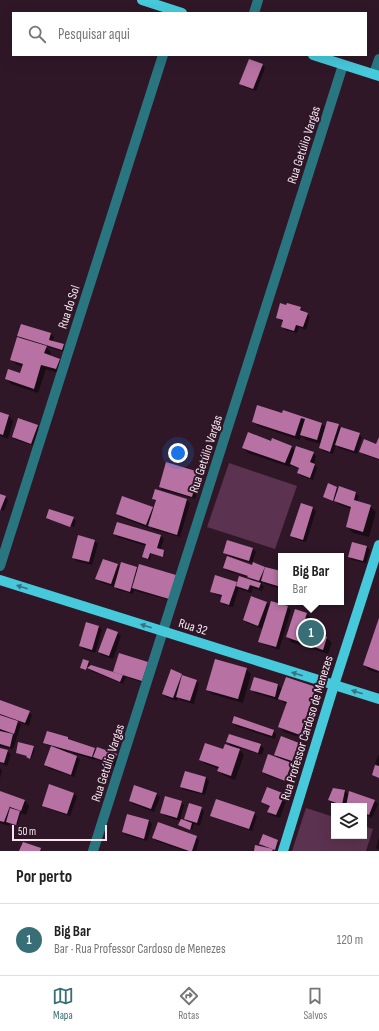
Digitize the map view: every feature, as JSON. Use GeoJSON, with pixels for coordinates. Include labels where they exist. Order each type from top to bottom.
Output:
{"type":"FeatureCollection","features":[{"type":"Feature","properties":{"kind":"main road"},"geometry":{"type":"LineString","coordinates":[[142,0],[178,12]]}},
{"type":"Feature","properties":{"kind":"main road"},"geometry":{"type":"LineString","coordinates":[[316,56],[377,75]]}},
{"type":"Feature","properties":{"kind":"main road","name":"Rua Professor Cardoso de Menezes"},"geometry":{"type":"LineString","coordinates":[[283,851],[379,545]]}},
{"type":"Feature","properties":{"kind":"main road","name":"Rua 32"},"geometry":{"type":"LineString","coordinates":[[0,580],[379,699]]}},
{"type":"Feature","properties":{"kind":"street"},"geometry":{"type":"LineString","coordinates":[[254,12],[258,0]]}},
{"type":"Feature","properties":{"kind":"street","name":"Rua do Sol"},"geometry":{"type":"LineString","coordinates":[[0,566],[163,56]]}},
{"type":"Feature","properties":{"kind":"street"},"geometry":{"type":"LineString","coordinates":[[377,75],[379,59]]}},
{"type":"Feature","properties":{"kind":"street","name":"Rua Getúlio Vargas"},"geometry":{"type":"LineString","coordinates":[[93,851],[343,64]]}},
{"type":"Feature","properties":{"kind":"shaded area"},"geometry":{"type":"Polygon","coordinates":[[[229,463],[297,486],[275,549],[207,527],[229,463]]]}},
{"type":"Feature","properties":{"kind":"shaded area"},"geometry":{"type":"Polygon","coordinates":[[[306,808],[331,816],[331,839],[367,839],[367,827],[373,829],[366,851],[292,851],[306,808]]]}},
{"type":"Feature","properties":{"kind":"building"},"geometry":{"type":"Polygon","coordinates":[[[249,59],[263,64],[253,89],[239,84],[249,59]]]}},
{"type":"Feature","properties":{"kind":"building"},"geometry":{"type":"Polygon","coordinates":[[[280,303],[286,305],[287,303],[301,307],[300,310],[308,313],[303,327],[296,325],[294,331],[281,327],[283,320],[276,318],[280,303]]]}},
{"type":"Feature","properties":{"kind":"building"},"geometry":{"type":"Polygon","coordinates":[[[21,324],[51,333],[49,340],[64,344],[62,350],[17,336],[21,324]]]}},
{"type":"Feature","properties":{"kind":"building"},"geometry":{"type":"Polygon","coordinates":[[[17,337],[47,346],[44,353],[60,359],[56,369],[41,365],[34,389],[5,379],[8,369],[20,373],[23,364],[10,360],[17,337]]]}},
{"type":"Feature","properties":{"kind":"building"},"geometry":{"type":"Polygon","coordinates":[[[257,405],[282,413],[283,410],[322,423],[317,440],[300,435],[305,419],[301,418],[295,436],[252,422],[257,405]]]}},
{"type":"Feature","properties":{"kind":"building"},"geometry":{"type":"Polygon","coordinates":[[[0,412],[9,415],[3,435],[0,434],[0,412]]]}},
{"type":"Feature","properties":{"kind":"building"},"geometry":{"type":"Polygon","coordinates":[[[18,418],[38,425],[31,444],[12,437],[18,418]]]}},
{"type":"Feature","properties":{"kind":"building"},"geometry":{"type":"Polygon","coordinates":[[[327,421],[339,424],[330,452],[319,448],[327,421]]]}},
{"type":"Feature","properties":{"kind":"building"},"geometry":{"type":"Polygon","coordinates":[[[341,427],[360,433],[354,451],[335,445],[341,427]]]}},
{"type":"Feature","properties":{"kind":"building"},"geometry":{"type":"Polygon","coordinates":[[[248,432],[271,441],[272,438],[292,446],[285,463],[242,448],[248,432]]]}},
{"type":"Feature","properties":{"kind":"building"},"geometry":{"type":"Polygon","coordinates":[[[379,437],[379,459],[359,452],[364,439],[376,444],[379,437]]]}},
{"type":"Feature","properties":{"kind":"building"},"geometry":{"type":"Polygon","coordinates":[[[296,446],[314,452],[310,462],[315,464],[310,478],[297,473],[299,468],[290,464],[296,446]]]}},
{"type":"Feature","properties":{"kind":"building"},"geometry":{"type":"Polygon","coordinates":[[[166,462],[199,472],[192,497],[159,487],[166,462]]]}},
{"type":"Feature","properties":{"kind":"building"},"geometry":{"type":"Polygon","coordinates":[[[328,483],[337,487],[333,501],[323,497],[328,483]]]}},
{"type":"Feature","properties":{"kind":"building"},"geometry":{"type":"Polygon","coordinates":[[[339,486],[356,492],[354,500],[371,505],[363,532],[346,527],[351,507],[334,501],[339,486]]]}},
{"type":"Feature","properties":{"kind":"building"},"geometry":{"type":"Polygon","coordinates":[[[155,489],[187,499],[177,535],[148,526],[156,500],[152,499],[155,489]]]}},
{"type":"Feature","properties":{"kind":"building"},"geometry":{"type":"Polygon","coordinates":[[[0,494],[6,496],[0,511],[0,494]]]}},
{"type":"Feature","properties":{"kind":"building"},"geometry":{"type":"Polygon","coordinates":[[[122,496],[153,507],[146,525],[116,514],[122,496]]]}},
{"type":"Feature","properties":{"kind":"building"},"geometry":{"type":"Polygon","coordinates":[[[301,503],[313,507],[303,540],[290,536],[301,503]]]}},
{"type":"Feature","properties":{"kind":"building"},"geometry":{"type":"Polygon","coordinates":[[[49,509],[74,517],[70,527],[46,518],[49,509]]]}},
{"type":"Feature","properties":{"kind":"building"},"geometry":{"type":"Polygon","coordinates":[[[117,522],[161,535],[157,548],[164,550],[163,557],[150,553],[148,559],[142,557],[146,544],[113,534],[117,522]]]}},
{"type":"Feature","properties":{"kind":"building"},"geometry":{"type":"Polygon","coordinates":[[[78,535],[95,540],[89,562],[72,558],[78,535]]]}},
{"type":"Feature","properties":{"kind":"building"},"geometry":{"type":"Polygon","coordinates":[[[227,540],[253,548],[249,561],[223,553],[227,540]]]}},
{"type":"Feature","properties":{"kind":"building"},"geometry":{"type":"Polygon","coordinates":[[[352,542],[367,546],[363,561],[348,557],[352,542]]]}},
{"type":"Feature","properties":{"kind":"building"},"geometry":{"type":"Polygon","coordinates":[[[227,556],[252,565],[253,562],[265,567],[259,581],[223,568],[227,556]]]}},
{"type":"Feature","properties":{"kind":"building"},"geometry":{"type":"Polygon","coordinates":[[[103,559],[118,564],[111,584],[95,579],[103,559]]]}},
{"type":"Feature","properties":{"kind":"building"},"geometry":{"type":"Polygon","coordinates":[[[121,562],[137,567],[130,592],[114,587],[121,562]]]}},
{"type":"Feature","properties":{"kind":"building"},"geometry":{"type":"Polygon","coordinates":[[[139,564],[176,575],[169,599],[132,588],[139,564]]]}},
{"type":"Feature","properties":{"kind":"building"},"geometry":{"type":"Polygon","coordinates":[[[265,567],[278,570],[278,586],[261,581],[265,567]]]}},
{"type":"Feature","properties":{"kind":"building"},"geometry":{"type":"Polygon","coordinates":[[[215,575],[237,582],[229,605],[220,602],[222,595],[210,592],[215,575]]]}},
{"type":"Feature","properties":{"kind":"building"},"geometry":{"type":"Polygon","coordinates":[[[239,576],[261,583],[259,588],[250,585],[248,590],[236,586],[239,576]]]}},
{"type":"Feature","properties":{"kind":"building"},"geometry":{"type":"Polygon","coordinates":[[[251,596],[267,602],[258,626],[243,620],[251,596]]]}},
{"type":"Feature","properties":{"kind":"building"},"geometry":{"type":"Polygon","coordinates":[[[271,601],[278,603],[278,605],[288,606],[276,647],[258,642],[271,601]]]}},
{"type":"Feature","properties":{"kind":"building"},"geometry":{"type":"Polygon","coordinates":[[[295,609],[307,613],[302,629],[327,637],[323,650],[286,637],[295,609]]]}},
{"type":"Feature","properties":{"kind":"building"},"geometry":{"type":"Polygon","coordinates":[[[379,618],[379,671],[363,665],[379,618]]]}},
{"type":"Feature","properties":{"kind":"building"},"geometry":{"type":"Polygon","coordinates":[[[86,622],[99,626],[92,650],[79,646],[86,622]]]}},
{"type":"Feature","properties":{"kind":"building"},"geometry":{"type":"Polygon","coordinates":[[[107,628],[118,632],[109,656],[98,652],[107,628]]]}},
{"type":"Feature","properties":{"kind":"building"},"geometry":{"type":"Polygon","coordinates":[[[119,653],[148,662],[142,681],[113,672],[119,653]]]}},
{"type":"Feature","properties":{"kind":"building"},"geometry":{"type":"Polygon","coordinates":[[[83,659],[89,661],[86,670],[80,668],[83,659]]]}},
{"type":"Feature","properties":{"kind":"building"},"geometry":{"type":"Polygon","coordinates":[[[215,659],[247,668],[238,699],[206,690],[215,659]]]}},
{"type":"Feature","properties":{"kind":"building"},"geometry":{"type":"Polygon","coordinates":[[[91,665],[123,675],[120,682],[87,668],[91,665]]]}},
{"type":"Feature","properties":{"kind":"building"},"geometry":{"type":"Polygon","coordinates":[[[171,669],[182,674],[173,698],[162,694],[171,669]]]}},
{"type":"Feature","properties":{"kind":"building"},"geometry":{"type":"Polygon","coordinates":[[[182,675],[197,680],[190,701],[176,697],[182,675]]]}},
{"type":"Feature","properties":{"kind":"building"},"geometry":{"type":"Polygon","coordinates":[[[254,677],[278,684],[275,697],[250,690],[254,677]]]}},
{"type":"Feature","properties":{"kind":"building"},"geometry":{"type":"Polygon","coordinates":[[[286,677],[316,687],[300,735],[278,727],[287,702],[278,699],[286,677]]]}},
{"type":"Feature","properties":{"kind":"building"},"geometry":{"type":"Polygon","coordinates":[[[0,700],[30,711],[25,723],[0,714],[0,700]]]}},
{"type":"Feature","properties":{"kind":"building"},"geometry":{"type":"Polygon","coordinates":[[[0,715],[18,721],[14,734],[0,729],[0,715]]]}},
{"type":"Feature","properties":{"kind":"building"},"geometry":{"type":"Polygon","coordinates":[[[234,716],[274,730],[272,736],[232,723],[234,716]]]}},
{"type":"Feature","properties":{"kind":"building"},"geometry":{"type":"Polygon","coordinates":[[[0,731],[13,734],[10,747],[0,744],[0,731]]]}},
{"type":"Feature","properties":{"kind":"building"},"geometry":{"type":"Polygon","coordinates":[[[47,731],[68,737],[68,739],[95,748],[92,757],[43,743],[47,731]]]}},
{"type":"Feature","properties":{"kind":"building"},"geometry":{"type":"Polygon","coordinates":[[[229,734],[261,744],[258,753],[226,742],[229,734]]]}},
{"type":"Feature","properties":{"kind":"building"},"geometry":{"type":"Polygon","coordinates":[[[281,736],[299,743],[292,761],[274,755],[281,736]]]}},
{"type":"Feature","properties":{"kind":"building"},"geometry":{"type":"Polygon","coordinates":[[[18,742],[34,746],[30,759],[26,757],[27,756],[16,753],[18,742]]]}},
{"type":"Feature","properties":{"kind":"building"},"geometry":{"type":"Polygon","coordinates":[[[205,743],[223,749],[225,744],[240,749],[231,776],[217,771],[219,767],[199,760],[205,743]]]}},
{"type":"Feature","properties":{"kind":"building"},"geometry":{"type":"Polygon","coordinates":[[[51,746],[77,756],[71,775],[44,765],[51,746]]]}},
{"type":"Feature","properties":{"kind":"building"},"geometry":{"type":"Polygon","coordinates":[[[97,747],[117,754],[113,764],[93,757],[97,747]]]}},
{"type":"Feature","properties":{"kind":"building"},"geometry":{"type":"Polygon","coordinates":[[[0,748],[8,750],[4,763],[0,762],[0,748]]]}},
{"type":"Feature","properties":{"kind":"building"},"geometry":{"type":"Polygon","coordinates":[[[268,754],[292,763],[285,781],[262,772],[268,754]]]}},
{"type":"Feature","properties":{"kind":"building"},"geometry":{"type":"Polygon","coordinates":[[[375,765],[379,766],[379,778],[372,775],[375,765]]]}},
{"type":"Feature","properties":{"kind":"building"},"geometry":{"type":"Polygon","coordinates":[[[185,771],[206,777],[202,793],[180,787],[185,771]]]}},
{"type":"Feature","properties":{"kind":"building"},"geometry":{"type":"Polygon","coordinates":[[[49,784],[74,793],[67,814],[42,806],[49,784]]]}},
{"type":"Feature","properties":{"kind":"building"},"geometry":{"type":"Polygon","coordinates":[[[134,785],[157,793],[151,809],[129,801],[134,785]]]}},
{"type":"Feature","properties":{"kind":"building"},"geometry":{"type":"Polygon","coordinates":[[[267,787],[285,794],[276,815],[267,812],[270,806],[261,802],[267,787]]]}},
{"type":"Feature","properties":{"kind":"building"},"geometry":{"type":"Polygon","coordinates":[[[333,788],[345,790],[342,803],[336,803],[328,800],[333,788]]]}},
{"type":"Feature","properties":{"kind":"building"},"geometry":{"type":"Polygon","coordinates":[[[0,791],[25,800],[21,811],[10,806],[4,822],[0,821],[0,791]]]}},
{"type":"Feature","properties":{"kind":"building"},"geometry":{"type":"Polygon","coordinates":[[[349,791],[375,800],[369,815],[367,814],[367,803],[347,803],[349,791]]]}},
{"type":"Feature","properties":{"kind":"building"},"geometry":{"type":"Polygon","coordinates":[[[165,796],[182,801],[177,818],[160,813],[165,796]]]}},
{"type":"Feature","properties":{"kind":"building"},"geometry":{"type":"Polygon","coordinates":[[[216,799],[255,812],[249,829],[210,816],[216,799]]]}},
{"type":"Feature","properties":{"kind":"building"},"geometry":{"type":"Polygon","coordinates":[[[189,803],[202,807],[197,823],[184,819],[189,803]]]}},
{"type":"Feature","properties":{"kind":"building"},"geometry":{"type":"Polygon","coordinates":[[[10,808],[20,811],[16,825],[6,822],[10,808]]]}},
{"type":"Feature","properties":{"kind":"building"},"geometry":{"type":"Polygon","coordinates":[[[127,814],[149,820],[144,839],[122,832],[127,814]]]}},
{"type":"Feature","properties":{"kind":"building"},"geometry":{"type":"Polygon","coordinates":[[[181,819],[192,823],[190,830],[178,825],[181,819]]]}},
{"type":"Feature","properties":{"kind":"building"},"geometry":{"type":"Polygon","coordinates":[[[158,822],[197,836],[192,851],[152,838],[158,822]]]}},
{"type":"Feature","properties":{"kind":"building"},"geometry":{"type":"Polygon","coordinates":[[[263,834],[278,840],[275,850],[259,844],[263,834]]]}},
{"type":"Feature","properties":{"kind":"building"},"geometry":{"type":"Polygon","coordinates":[[[23,842],[41,848],[40,851],[19,851],[23,842]]]}},
{"type":"Feature","properties":{"kind":"building"},"geometry":{"type":"Polygon","coordinates":[[[255,845],[273,849],[272,851],[254,851],[255,845]]]}},
{"type":"Feature","properties":{"kind":"place","name":"Big Bar"},"geometry":{"type":"Point","coordinates":[311,633]}}]}
